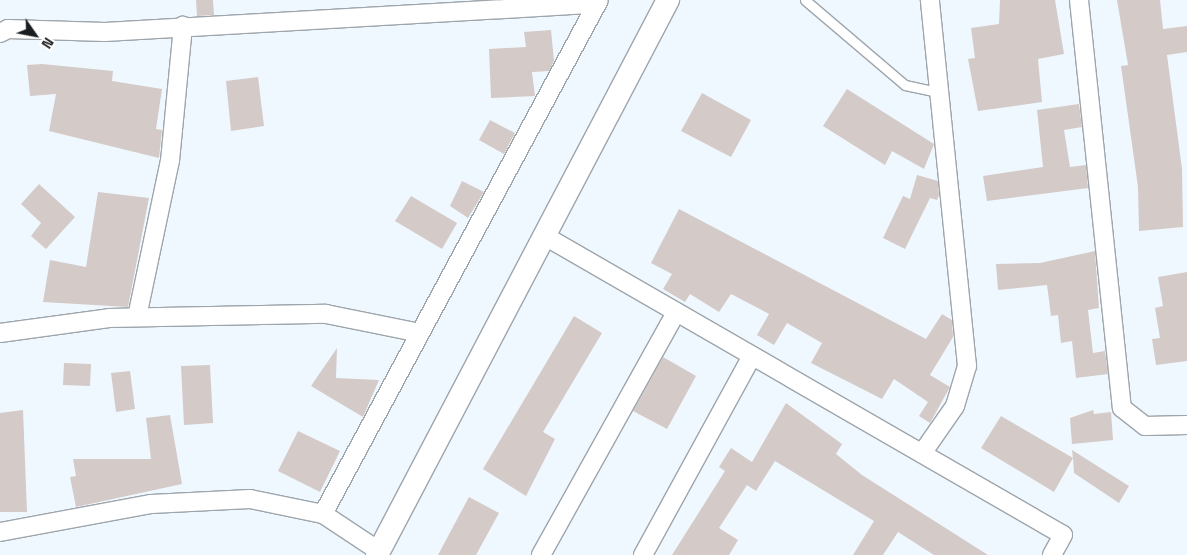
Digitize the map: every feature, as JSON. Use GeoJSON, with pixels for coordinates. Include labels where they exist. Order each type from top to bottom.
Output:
{"type":"FeatureCollection","features":[{"type":"Feature","properties":{"kind":"street"},"geometry":{"type":"LineString","coordinates":[[0,532],[151,504],[250,499],[323,514],[378,553],[543,235],[668,0]]}},
{"type":"Feature","properties":{"kind":"street"},"geometry":{"type":"LineString","coordinates":[[923,452],[955,406],[967,366],[930,0]]}},
{"type":"Feature","properties":{"kind":"street"},"geometry":{"type":"LineString","coordinates":[[1079,0],[1122,408],[1145,426],[1187,425]]}},
{"type":"Feature","properties":{"kind":"street"},"geometry":{"type":"LineString","coordinates":[[0,33],[8,29],[105,32],[598,2]]}},
{"type":"Feature","properties":{"kind":"street"},"geometry":{"type":"LineString","coordinates":[[323,514],[598,2]]}},
{"type":"Feature","properties":{"kind":"street"},"geometry":{"type":"LineString","coordinates":[[137,317],[170,161],[183,26]]}},
{"type":"Feature","properties":{"kind":"street"},"geometry":{"type":"LineString","coordinates":[[543,235],[923,452],[1063,535],[1052,555]]}},
{"type":"Feature","properties":{"kind":"street"},"geometry":{"type":"LineString","coordinates":[[541,555],[676,312]]}},
{"type":"Feature","properties":{"kind":"street"},"geometry":{"type":"LineString","coordinates":[[0,333],[137,317],[326,314],[420,333]]}},
{"type":"Feature","properties":{"kind":"street"},"geometry":{"type":"LineString","coordinates":[[643,555],[752,356]]}},
{"type":"Feature","properties":{"kind":"lane"},"geometry":{"type":"LineString","coordinates":[[805,0],[906,85],[939,92]]}},
{"type":"Feature","properties":{"kind":"building"},"geometry":{"type":"Polygon","coordinates":[[[196,0],[213,0],[214,15],[197,16],[196,0]]]}},
{"type":"Feature","properties":{"kind":"building"},"geometry":{"type":"Polygon","coordinates":[[[1000,0],[1055,0],[1064,54],[1038,59],[1042,102],[978,111],[968,59],[975,58],[971,28],[999,24],[1000,0]]]}},
{"type":"Feature","properties":{"kind":"building"},"geometry":{"type":"Polygon","coordinates":[[[1117,0],[1160,0],[1163,29],[1187,26],[1187,52],[1167,55],[1182,169],[1183,227],[1139,231],[1138,187],[1121,66],[1128,65],[1117,0]]]}},
{"type":"Feature","properties":{"kind":"building"},"geometry":{"type":"Polygon","coordinates":[[[551,30],[554,61],[549,71],[532,72],[535,96],[491,98],[489,49],[526,47],[524,32],[551,30]]]}},
{"type":"Feature","properties":{"kind":"building"},"geometry":{"type":"Polygon","coordinates":[[[42,64],[113,71],[112,81],[162,89],[156,129],[162,130],[159,158],[49,131],[56,94],[30,96],[27,65],[42,64]]]}},
{"type":"Feature","properties":{"kind":"building"},"geometry":{"type":"Polygon","coordinates":[[[258,77],[264,126],[231,131],[226,81],[258,77]]]}},
{"type":"Feature","properties":{"kind":"building"},"geometry":{"type":"Polygon","coordinates":[[[847,89],[934,144],[924,169],[892,151],[885,165],[823,126],[847,89]]]}},
{"type":"Feature","properties":{"kind":"building"},"geometry":{"type":"Polygon","coordinates":[[[702,93],[751,120],[731,157],[681,131],[702,93]]]}},
{"type":"Feature","properties":{"kind":"building"},"geometry":{"type":"Polygon","coordinates":[[[1079,104],[1082,127],[1064,130],[1070,167],[1086,165],[1088,188],[987,201],[983,176],[1043,167],[1037,110],[1079,104]]]}},
{"type":"Feature","properties":{"kind":"building"},"geometry":{"type":"Polygon","coordinates":[[[490,120],[515,133],[504,154],[479,140],[490,120]]]}},
{"type":"Feature","properties":{"kind":"building"},"geometry":{"type":"Polygon","coordinates":[[[917,175],[938,181],[939,195],[937,200],[930,198],[905,249],[883,238],[903,196],[910,199],[917,175]]]}},
{"type":"Feature","properties":{"kind":"building"},"geometry":{"type":"Polygon","coordinates":[[[462,181],[484,192],[468,218],[450,206],[462,181]]]}},
{"type":"Feature","properties":{"kind":"building"},"geometry":{"type":"Polygon","coordinates":[[[39,184],[75,217],[46,249],[31,236],[41,223],[21,204],[39,184]]]}},
{"type":"Feature","properties":{"kind":"building"},"geometry":{"type":"Polygon","coordinates":[[[98,192],[149,198],[128,307],[43,302],[50,260],[86,267],[98,192]]]}},
{"type":"Feature","properties":{"kind":"building"},"geometry":{"type":"Polygon","coordinates":[[[411,196],[457,223],[442,249],[395,221],[411,196]]]}},
{"type":"Feature","properties":{"kind":"building"},"geometry":{"type":"Polygon","coordinates":[[[679,209],[926,339],[942,314],[952,320],[953,337],[930,375],[950,387],[930,423],[919,416],[928,402],[894,379],[882,399],[811,363],[822,343],[787,323],[774,345],[757,335],[769,314],[731,294],[719,312],[690,294],[685,302],[663,289],[672,274],[651,263],[679,209]]]}},
{"type":"Feature","properties":{"kind":"building"},"geometry":{"type":"Polygon","coordinates":[[[1095,251],[1099,308],[1088,310],[1093,353],[1105,351],[1108,374],[1076,378],[1072,341],[1061,343],[1058,315],[1051,316],[1047,285],[998,290],[996,264],[1040,263],[1095,251]]]}},
{"type":"Feature","properties":{"kind":"building"},"geometry":{"type":"Polygon","coordinates":[[[1187,272],[1187,361],[1156,365],[1152,339],[1160,338],[1155,308],[1163,306],[1158,277],[1187,272]]]}},
{"type":"Feature","properties":{"kind":"building"},"geometry":{"type":"Polygon","coordinates":[[[574,316],[602,333],[543,432],[555,439],[526,496],[483,469],[574,316]]]}},
{"type":"Feature","properties":{"kind":"building"},"geometry":{"type":"Polygon","coordinates":[[[337,348],[336,378],[379,380],[363,417],[311,386],[337,348]]]}},
{"type":"Feature","properties":{"kind":"building"},"geometry":{"type":"Polygon","coordinates":[[[663,357],[696,376],[667,429],[633,411],[663,357]]]}},
{"type":"Feature","properties":{"kind":"building"},"geometry":{"type":"Polygon","coordinates":[[[64,363],[91,364],[90,386],[63,385],[64,363]]]}},
{"type":"Feature","properties":{"kind":"building"},"geometry":{"type":"Polygon","coordinates":[[[210,365],[213,423],[184,425],[181,366],[210,365]]]}},
{"type":"Feature","properties":{"kind":"building"},"geometry":{"type":"Polygon","coordinates":[[[130,371],[135,409],[116,412],[111,373],[130,371]]]}},
{"type":"Feature","properties":{"kind":"building"},"geometry":{"type":"Polygon","coordinates":[[[786,403],[842,444],[836,454],[862,475],[988,555],[934,555],[898,532],[883,555],[853,555],[874,521],[775,461],[756,491],[747,485],[719,528],[738,540],[729,555],[672,555],[725,471],[719,467],[731,448],[752,462],[786,403]]]}},
{"type":"Feature","properties":{"kind":"building"},"geometry":{"type":"Polygon","coordinates":[[[23,410],[27,512],[0,512],[0,413],[23,410]]]}},
{"type":"Feature","properties":{"kind":"building"},"geometry":{"type":"Polygon","coordinates":[[[1093,410],[1094,414],[1111,412],[1113,440],[1072,444],[1070,418],[1093,410]]]}},
{"type":"Feature","properties":{"kind":"building"},"geometry":{"type":"Polygon","coordinates":[[[170,415],[182,484],[76,507],[70,477],[76,476],[73,459],[151,459],[146,418],[170,415]]]}},
{"type":"Feature","properties":{"kind":"building"},"geometry":{"type":"Polygon","coordinates":[[[1001,416],[1073,458],[1054,492],[981,448],[1001,416]]]}},
{"type":"Feature","properties":{"kind":"building"},"geometry":{"type":"Polygon","coordinates":[[[298,431],[340,451],[320,492],[278,471],[298,431]]]}},
{"type":"Feature","properties":{"kind":"building"},"geometry":{"type":"Polygon","coordinates":[[[1072,450],[1129,486],[1119,503],[1074,473],[1072,450]]]}},
{"type":"Feature","properties":{"kind":"building"},"geometry":{"type":"Polygon","coordinates":[[[469,497],[499,513],[476,555],[438,555],[469,497]]]}}]}
